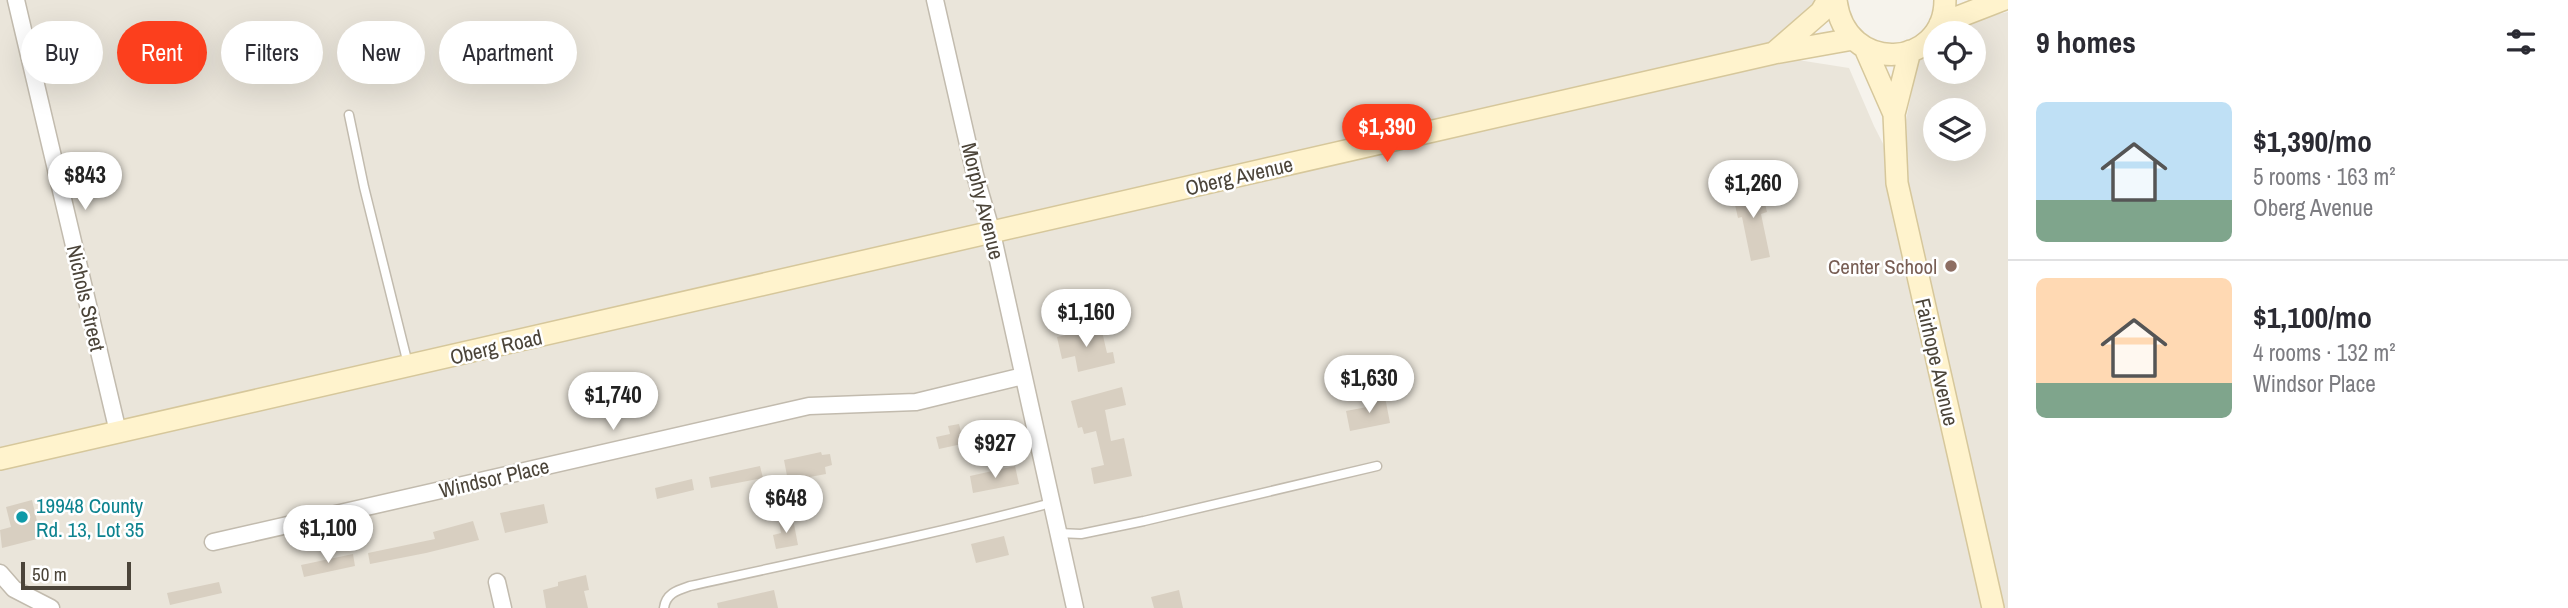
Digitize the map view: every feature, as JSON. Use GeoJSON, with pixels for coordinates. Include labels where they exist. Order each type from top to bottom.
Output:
{"type":"FeatureCollection","features":[{"type":"Feature","properties":{"kind":"street","name":"Nichols Street"},"geometry":{"type":"LineString","coordinates":[[16,0],[118,432]]}},
{"type":"Feature","properties":{"kind":"street","name":"Morphy Avenue"},"geometry":{"type":"LineString","coordinates":[[934,0],[975,175],[992,233],[1075,608]]}},
{"type":"Feature","properties":{"kind":"street","name":"Oberg Avenue"},"geometry":{"type":"LineString","coordinates":[[1774,54],[1821,12],[1828,0]]}},
{"type":"Feature","properties":{"kind":"street","name":"Fairhope Avenue"},"geometry":{"type":"LineString","coordinates":[[1836,0],[1844,27],[1859,44],[1894,114]]}},
{"type":"Feature","properties":{"kind":"street"},"geometry":{"type":"LineString","coordinates":[[1941,21],[1945,0]]}},
{"type":"Feature","properties":{"kind":"street"},"geometry":{"type":"LineString","coordinates":[[1947,21],[1998,0]]}},
{"type":"Feature","properties":{"kind":"street","name":"Oberg Avenue"},"geometry":{"type":"LineString","coordinates":[[992,233],[1774,54],[1859,44]]}},
{"type":"Feature","properties":{"kind":"street"},"geometry":{"type":"LineString","coordinates":[[1859,44],[1880,54],[1895,55],[1923,45]]}},
{"type":"Feature","properties":{"kind":"street","name":"Fairhope Avenue"},"geometry":{"type":"LineString","coordinates":[[1910,51],[1894,114],[1897,183],[1993,608]]}},
{"type":"Feature","properties":{"kind":"street","name":"Oberg Road"},"geometry":{"type":"LineString","coordinates":[[0,459],[992,233]]}},
{"type":"Feature","properties":{"kind":"street","name":"Windsor Place"},"geometry":{"type":"LineString","coordinates":[[213,542],[809,406],[916,402],[1023,376]]}},
{"type":"Feature","properties":{"kind":"street"},"geometry":{"type":"LineString","coordinates":[[0,573],[14,589],[51,608]]}},
{"type":"Feature","properties":{"kind":"street"},"geometry":{"type":"LineString","coordinates":[[497,583],[503,608]]}},
{"type":"Feature","properties":{"kind":"lane"},"geometry":{"type":"LineString","coordinates":[[349,115],[409,367]]}},
{"type":"Feature","properties":{"kind":"lane"},"geometry":{"type":"LineString","coordinates":[[1058,533],[1081,534],[1144,521],[1377,467]]}},
{"type":"Feature","properties":{"kind":"lane"},"geometry":{"type":"LineString","coordinates":[[664,608],[665,601],[672,593],[690,586],[887,545],[1051,503]]}},
{"type":"Feature","properties":{"kind":"shaded area"},"geometry":{"type":"Polygon","coordinates":[[[0,0],[1815,0],[1810,11],[1764,49],[1798,60],[1849,68],[1874,126],[1908,193],[1906,120],[1919,56],[1923,53],[1923,84],[1986,84],[1986,21],[1968,21],[2008,12],[2008,608],[0,608],[0,0]]]}},
{"type":"Feature","properties":{"kind":"building"},"geometry":{"type":"Polygon","coordinates":[[[1761,186],[1767,212],[1761,214],[1770,257],[1751,261],[1742,217],[1738,218],[1732,192],[1761,186]]]}},
{"type":"Feature","properties":{"kind":"building"},"geometry":{"type":"Polygon","coordinates":[[[1101,327],[1107,353],[1113,352],[1115,363],[1078,372],[1075,356],[1062,359],[1057,337],[1101,327]]]}},
{"type":"Feature","properties":{"kind":"building"},"geometry":{"type":"Polygon","coordinates":[[[1122,387],[1126,405],[1105,410],[1111,441],[1124,438],[1132,476],[1094,484],[1091,468],[1104,465],[1096,431],[1084,434],[1082,427],[1078,428],[1071,401],[1122,387]]]}},
{"type":"Feature","properties":{"kind":"building"},"geometry":{"type":"Polygon","coordinates":[[[1385,397],[1390,423],[1350,431],[1346,411],[1367,407],[1366,401],[1385,397]]]}},
{"type":"Feature","properties":{"kind":"building"},"geometry":{"type":"Polygon","coordinates":[[[1010,422],[1012,433],[939,449],[936,437],[950,434],[948,426],[959,424],[961,432],[1010,422]]]}},
{"type":"Feature","properties":{"kind":"building"},"geometry":{"type":"Polygon","coordinates":[[[821,452],[822,455],[830,454],[832,465],[825,467],[826,474],[788,481],[784,460],[821,452]]]}},
{"type":"Feature","properties":{"kind":"building"},"geometry":{"type":"Polygon","coordinates":[[[760,466],[763,478],[711,488],[709,477],[760,466]]]}},
{"type":"Feature","properties":{"kind":"building"},"geometry":{"type":"Polygon","coordinates":[[[1015,466],[1019,484],[973,493],[970,476],[1015,466]]]}},
{"type":"Feature","properties":{"kind":"building"},"geometry":{"type":"Polygon","coordinates":[[[692,479],[694,490],[657,499],[655,488],[692,479]]]}},
{"type":"Feature","properties":{"kind":"building","name":"19948 County Rd. 13, Lot 35"},"geometry":{"type":"Polygon","coordinates":[[[32,500],[41,538],[2,548],[0,530],[11,527],[6,507],[32,500]]]}},
{"type":"Feature","properties":{"kind":"building"},"geometry":{"type":"Polygon","coordinates":[[[544,504],[548,523],[505,533],[500,513],[544,504]]]}},
{"type":"Feature","properties":{"kind":"building"},"geometry":{"type":"Polygon","coordinates":[[[793,519],[798,545],[776,549],[773,535],[781,533],[779,522],[793,519]]]}},
{"type":"Feature","properties":{"kind":"building"},"geometry":{"type":"Polygon","coordinates":[[[473,521],[479,540],[370,564],[368,553],[435,539],[433,532],[473,521]]]}},
{"type":"Feature","properties":{"kind":"building"},"geometry":{"type":"Polygon","coordinates":[[[1004,536],[1009,555],[976,563],[971,544],[1004,536]]]}},
{"type":"Feature","properties":{"kind":"building"},"geometry":{"type":"Polygon","coordinates":[[[353,554],[355,566],[304,577],[301,565],[353,554]]]}},
{"type":"Feature","properties":{"kind":"building"},"geometry":{"type":"Polygon","coordinates":[[[586,575],[589,590],[584,591],[588,608],[546,608],[543,590],[558,586],[558,582],[586,575]]]}},
{"type":"Feature","properties":{"kind":"building"},"geometry":{"type":"Polygon","coordinates":[[[219,582],[222,593],[170,605],[167,593],[219,582]]]}},
{"type":"Feature","properties":{"kind":"building"},"geometry":{"type":"Polygon","coordinates":[[[774,590],[778,608],[718,608],[717,603],[774,590]]]}},
{"type":"Feature","properties":{"kind":"building"},"geometry":{"type":"Polygon","coordinates":[[[1179,590],[1183,608],[1154,608],[1151,597],[1179,590]]]}},
{"type":"Feature","properties":{"kind":"place","name":"Center School"},"geometry":{"type":"Point","coordinates":[1951,266]}},
{"type":"Feature","properties":{"kind":"place","name":"19948 County Rd. 13, Lot 35"},"geometry":{"type":"Point","coordinates":[22,517]}}]}
